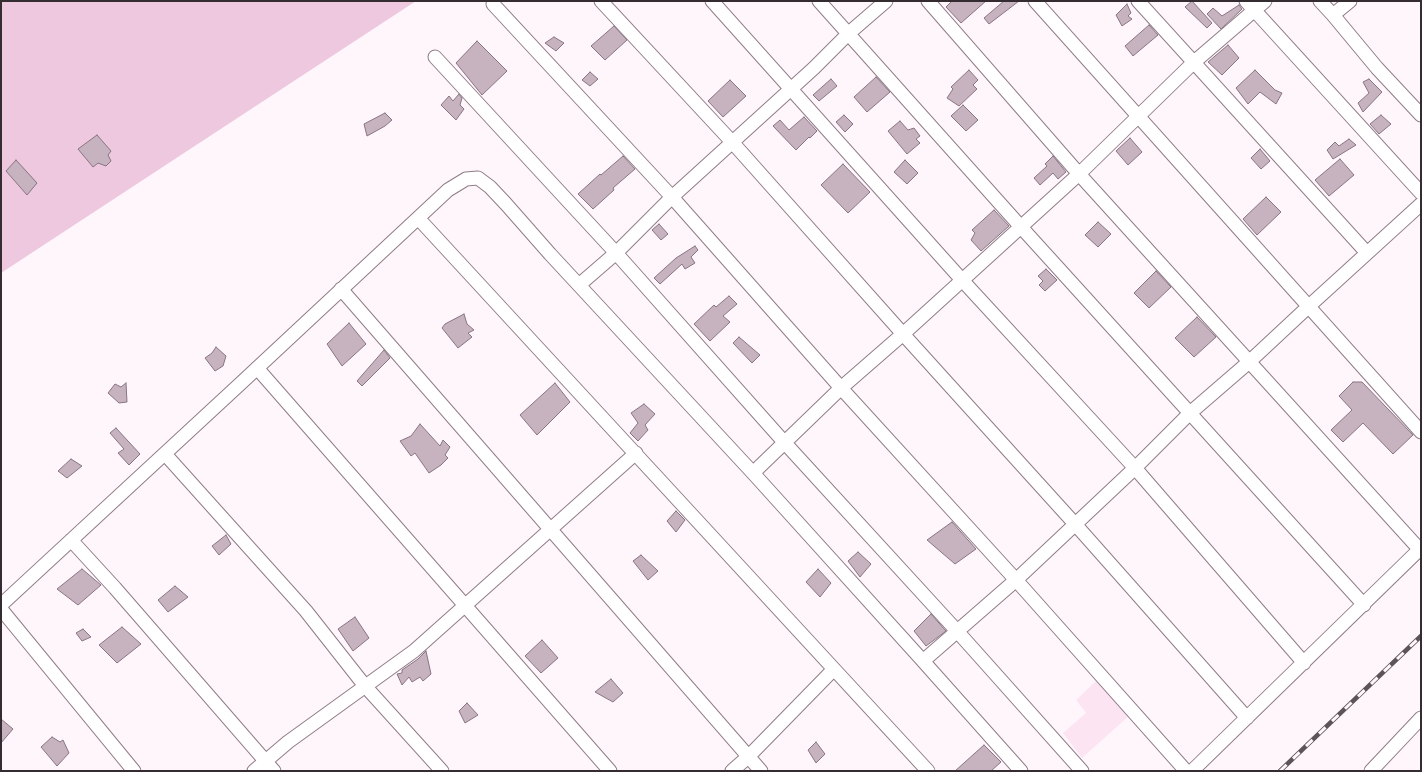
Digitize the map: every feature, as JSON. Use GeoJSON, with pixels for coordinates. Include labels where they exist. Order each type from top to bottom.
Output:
{"type":"FeatureCollection","features":[{"type":"Feature","properties":{"kind":"street"},"geometry":{"type":"LineString","coordinates":[[601,1],[733,142],[902,334],[1075,524],[1247,718]]}},
{"type":"Feature","properties":{"kind":"street"},"geometry":{"type":"LineString","coordinates":[[712,1],[962,280],[1135,468],[1304,663]]}},
{"type":"Feature","properties":{"kind":"street"},"geometry":{"type":"LineString","coordinates":[[819,1],[1021,227],[1364,605]]}},
{"type":"Feature","properties":{"kind":"street"},"geometry":{"type":"LineString","coordinates":[[579,285],[616,253],[672,197],[849,33],[886,1]]}},
{"type":"Feature","properties":{"kind":"street"},"geometry":{"type":"LineString","coordinates":[[928,1],[1079,174],[1420,549],[1192,771]]}},
{"type":"Feature","properties":{"kind":"street"},"geometry":{"type":"LineString","coordinates":[[1035,1],[1421,432]]}},
{"type":"Feature","properties":{"kind":"street"},"geometry":{"type":"LineString","coordinates":[[1138,1],[1367,254]]}},
{"type":"Feature","properties":{"kind":"street"},"geometry":{"type":"LineString","coordinates":[[753,473],[842,388],[1079,174],[1139,117],[1250,6],[1265,1]]}},
{"type":"Feature","properties":{"kind":"street"},"geometry":{"type":"LineString","coordinates":[[1320,1],[1377,68],[1421,115]]}},
{"type":"Feature","properties":{"kind":"street"},"geometry":{"type":"LineString","coordinates":[[1333,15],[1350,1]]}},
{"type":"Feature","properties":{"kind":"street"},"geometry":{"type":"LineString","coordinates":[[493,4],[672,197],[1186,771]]}},
{"type":"Feature","properties":{"kind":"street"},"geometry":{"type":"LineString","coordinates":[[1250,6],[1421,193]]}},
{"type":"Feature","properties":{"kind":"street"},"geometry":{"type":"LineString","coordinates":[[435,57],[616,253],[784,442],[957,631],[1082,771]]}},
{"type":"Feature","properties":{"kind":"street"},"geometry":{"type":"LineString","coordinates":[[1,605],[448,190],[466,179],[478,178],[490,187],[506,204],[753,473],[924,661],[1021,771]]}},
{"type":"Feature","properties":{"kind":"street"},"geometry":{"type":"LineString","coordinates":[[924,661],[1016,580],[1135,468],[1190,413],[1249,362],[1421,204]]}},
{"type":"Feature","properties":{"kind":"street"},"geometry":{"type":"LineString","coordinates":[[418,218],[928,771]]}},
{"type":"Feature","properties":{"kind":"street"},"geometry":{"type":"LineString","coordinates":[[342,290],[761,771]]}},
{"type":"Feature","properties":{"kind":"street"},"geometry":{"type":"LineString","coordinates":[[257,368],[610,771]]}},
{"type":"Feature","properties":{"kind":"street"},"geometry":{"type":"LineString","coordinates":[[254,771],[288,742],[414,651],[636,453]]}},
{"type":"Feature","properties":{"kind":"street"},"geometry":{"type":"LineString","coordinates":[[165,454],[306,611],[365,686],[442,771]]}},
{"type":"Feature","properties":{"kind":"street"},"geometry":{"type":"LineString","coordinates":[[71,540],[115,588],[274,771]]}},
{"type":"Feature","properties":{"kind":"street"},"geometry":{"type":"LineString","coordinates":[[1,608],[134,771]]}},
{"type":"Feature","properties":{"kind":"street"},"geometry":{"type":"LineString","coordinates":[[732,771],[748,757],[834,669]]}},
{"type":"Feature","properties":{"kind":"street"},"geometry":{"type":"LineString","coordinates":[[1371,771],[1418,726]]}},
{"type":"Feature","properties":{"kind":"shaded area"},"geometry":{"type":"Polygon","coordinates":[[[1,1],[416,1],[1,273],[1,1]]]}},
{"type":"Feature","properties":{"kind":"shaded area"},"geometry":{"type":"Polygon","coordinates":[[[1096,681],[1130,715],[1082,758],[1063,733],[1086,713],[1076,700],[1096,681]]]}},
{"type":"Feature","properties":{"kind":"building"},"geometry":{"type":"Polygon","coordinates":[[[952,1],[986,1],[961,23],[946,7],[952,1]]]}},
{"type":"Feature","properties":{"kind":"building"},"geometry":{"type":"Polygon","coordinates":[[[1004,1],[1019,1],[989,24],[984,18],[1004,1]]]}},
{"type":"Feature","properties":{"kind":"building"},"geometry":{"type":"Polygon","coordinates":[[[1192,1],[1212,23],[1207,28],[1185,7],[1192,1]]]}},
{"type":"Feature","properties":{"kind":"building"},"geometry":{"type":"Polygon","coordinates":[[[1127,4],[1131,13],[1128,16],[1132,19],[1122,26],[1116,15],[1127,4]]]}},
{"type":"Feature","properties":{"kind":"building"},"geometry":{"type":"Polygon","coordinates":[[[1239,5],[1242,9],[1221,29],[1207,14],[1213,8],[1222,16],[1239,5]]]}},
{"type":"Feature","properties":{"kind":"building"},"geometry":{"type":"Polygon","coordinates":[[[1149,25],[1158,35],[1133,56],[1125,46],[1149,25]]]}},
{"type":"Feature","properties":{"kind":"building"},"geometry":{"type":"Polygon","coordinates":[[[614,26],[627,40],[605,60],[591,46],[614,26]]]}},
{"type":"Feature","properties":{"kind":"building"},"geometry":{"type":"Polygon","coordinates":[[[554,37],[564,43],[556,51],[545,43],[554,37]]]}},
{"type":"Feature","properties":{"kind":"building"},"geometry":{"type":"Polygon","coordinates":[[[477,41],[507,71],[482,95],[456,63],[477,41]]]}},
{"type":"Feature","properties":{"kind":"building"},"geometry":{"type":"Polygon","coordinates":[[[1228,45],[1239,58],[1222,75],[1208,62],[1228,45]]]}},
{"type":"Feature","properties":{"kind":"building"},"geometry":{"type":"Polygon","coordinates":[[[969,70],[978,80],[973,85],[977,89],[959,106],[947,98],[953,89],[951,87],[969,70]]]}},
{"type":"Feature","properties":{"kind":"building"},"geometry":{"type":"Polygon","coordinates":[[[1255,70],[1275,90],[1282,93],[1276,104],[1260,92],[1248,104],[1236,88],[1255,70]]]}},
{"type":"Feature","properties":{"kind":"building"},"geometry":{"type":"Polygon","coordinates":[[[590,72],[598,79],[590,86],[582,80],[590,72]]]}},
{"type":"Feature","properties":{"kind":"building"},"geometry":{"type":"Polygon","coordinates":[[[876,77],[890,92],[867,112],[854,97],[876,77]]]}},
{"type":"Feature","properties":{"kind":"building"},"geometry":{"type":"Polygon","coordinates":[[[831,79],[837,86],[819,101],[813,95],[831,79]]]}},
{"type":"Feature","properties":{"kind":"building"},"geometry":{"type":"Polygon","coordinates":[[[1369,79],[1382,92],[1363,112],[1358,103],[1369,93],[1363,82],[1369,79]]]}},
{"type":"Feature","properties":{"kind":"building"},"geometry":{"type":"Polygon","coordinates":[[[730,80],[746,96],[723,117],[708,101],[730,80]]]}},
{"type":"Feature","properties":{"kind":"building"},"geometry":{"type":"Polygon","coordinates":[[[459,94],[462,98],[460,105],[464,109],[456,120],[441,105],[449,96],[453,101],[459,94]]]}},
{"type":"Feature","properties":{"kind":"building"},"geometry":{"type":"Polygon","coordinates":[[[963,105],[978,120],[966,131],[951,116],[963,105]]]}},
{"type":"Feature","properties":{"kind":"building"},"geometry":{"type":"Polygon","coordinates":[[[385,113],[392,120],[385,126],[367,136],[364,124],[385,113]]]}},
{"type":"Feature","properties":{"kind":"building"},"geometry":{"type":"Polygon","coordinates":[[[844,115],[853,124],[845,132],[836,122],[844,115]]]}},
{"type":"Feature","properties":{"kind":"building"},"geometry":{"type":"Polygon","coordinates":[[[1381,115],[1391,124],[1379,134],[1370,124],[1381,115]]]}},
{"type":"Feature","properties":{"kind":"building"},"geometry":{"type":"Polygon","coordinates":[[[804,117],[817,131],[796,150],[773,126],[780,120],[789,130],[804,117]]]}},
{"type":"Feature","properties":{"kind":"building"},"geometry":{"type":"Polygon","coordinates":[[[900,121],[908,130],[914,128],[920,136],[916,139],[920,143],[907,154],[888,131],[900,121]]]}},
{"type":"Feature","properties":{"kind":"building"},"geometry":{"type":"Polygon","coordinates":[[[97,135],[111,151],[108,155],[111,161],[106,166],[98,163],[93,167],[78,149],[97,135]]]}},
{"type":"Feature","properties":{"kind":"building"},"geometry":{"type":"Polygon","coordinates":[[[1130,138],[1142,152],[1128,165],[1116,151],[1130,138]]]}},
{"type":"Feature","properties":{"kind":"building"},"geometry":{"type":"Polygon","coordinates":[[[1349,139],[1356,145],[1333,159],[1327,150],[1335,142],[1339,146],[1349,139]]]}},
{"type":"Feature","properties":{"kind":"building"},"geometry":{"type":"Polygon","coordinates":[[[1260,149],[1270,161],[1261,169],[1251,158],[1260,149]]]}},
{"type":"Feature","properties":{"kind":"building"},"geometry":{"type":"Polygon","coordinates":[[[623,156],[635,169],[613,188],[614,190],[593,209],[578,194],[623,156]]]}},
{"type":"Feature","properties":{"kind":"building"},"geometry":{"type":"Polygon","coordinates":[[[1053,156],[1066,172],[1058,179],[1053,173],[1040,185],[1034,178],[1047,166],[1045,164],[1053,156]]]}},
{"type":"Feature","properties":{"kind":"building"},"geometry":{"type":"Polygon","coordinates":[[[1340,159],[1354,175],[1329,196],[1315,180],[1340,159]]]}},
{"type":"Feature","properties":{"kind":"building"},"geometry":{"type":"Polygon","coordinates":[[[16,160],[37,183],[27,195],[6,171],[16,160]]]}},
{"type":"Feature","properties":{"kind":"building"},"geometry":{"type":"Polygon","coordinates":[[[905,160],[918,173],[907,184],[894,172],[905,160]]]}},
{"type":"Feature","properties":{"kind":"building"},"geometry":{"type":"Polygon","coordinates":[[[843,164],[870,192],[848,213],[821,185],[843,164]]]}},
{"type":"Feature","properties":{"kind":"building"},"geometry":{"type":"Polygon","coordinates":[[[1266,197],[1281,212],[1257,235],[1243,219],[1266,197]]]}},
{"type":"Feature","properties":{"kind":"building"},"geometry":{"type":"Polygon","coordinates":[[[994,210],[1009,226],[981,251],[971,240],[975,233],[972,230],[994,210]]]}},
{"type":"Feature","properties":{"kind":"building"},"geometry":{"type":"Polygon","coordinates":[[[1098,222],[1111,234],[1098,247],[1085,235],[1098,222]]]}},
{"type":"Feature","properties":{"kind":"building"},"geometry":{"type":"Polygon","coordinates":[[[659,224],[668,234],[661,240],[652,230],[659,224]]]}},
{"type":"Feature","properties":{"kind":"building"},"geometry":{"type":"Polygon","coordinates":[[[695,246],[698,250],[691,257],[695,263],[685,269],[682,264],[660,284],[654,278],[676,258],[695,246]]]}},
{"type":"Feature","properties":{"kind":"building"},"geometry":{"type":"Polygon","coordinates":[[[1046,269],[1057,280],[1045,291],[1039,285],[1043,281],[1038,276],[1046,269]]]}},
{"type":"Feature","properties":{"kind":"building"},"geometry":{"type":"Polygon","coordinates":[[[1156,271],[1171,287],[1149,308],[1134,293],[1156,271]]]}},
{"type":"Feature","properties":{"kind":"building"},"geometry":{"type":"Polygon","coordinates":[[[729,296],[737,304],[723,316],[730,322],[710,341],[694,324],[714,305],[716,307],[729,296]]]}},
{"type":"Feature","properties":{"kind":"building"},"geometry":{"type":"Polygon","coordinates":[[[464,314],[467,324],[474,330],[468,333],[472,337],[458,348],[442,328],[445,324],[464,314]]]}},
{"type":"Feature","properties":{"kind":"building"},"geometry":{"type":"Polygon","coordinates":[[[1197,317],[1216,337],[1194,357],[1175,338],[1197,317]]]}},
{"type":"Feature","properties":{"kind":"building"},"geometry":{"type":"Polygon","coordinates":[[[349,323],[366,344],[342,366],[327,344],[349,323]]]}},
{"type":"Feature","properties":{"kind":"building"},"geometry":{"type":"Polygon","coordinates":[[[739,337],[760,355],[752,363],[733,343],[739,337]]]}},
{"type":"Feature","properties":{"kind":"building"},"geometry":{"type":"Polygon","coordinates":[[[216,347],[226,356],[223,366],[215,371],[205,358],[212,353],[216,347]]]}},
{"type":"Feature","properties":{"kind":"building"},"geometry":{"type":"Polygon","coordinates":[[[384,350],[390,358],[362,386],[357,381],[384,350]]]}},
{"type":"Feature","properties":{"kind":"building"},"geometry":{"type":"Polygon","coordinates":[[[1353,382],[1362,382],[1413,435],[1393,454],[1363,423],[1343,442],[1331,430],[1352,410],[1339,396],[1353,382]]]}},
{"type":"Feature","properties":{"kind":"building"},"geometry":{"type":"Polygon","coordinates":[[[126,383],[127,402],[119,403],[108,393],[115,384],[121,387],[126,383]]]}},
{"type":"Feature","properties":{"kind":"building"},"geometry":{"type":"Polygon","coordinates":[[[555,383],[570,402],[537,435],[520,415],[555,383]]]}},
{"type":"Feature","properties":{"kind":"building"},"geometry":{"type":"Polygon","coordinates":[[[644,404],[655,414],[645,425],[648,430],[638,441],[630,433],[638,423],[631,413],[644,404]]]}},
{"type":"Feature","properties":{"kind":"building"},"geometry":{"type":"Polygon","coordinates":[[[420,424],[440,446],[443,440],[450,447],[445,455],[448,458],[429,473],[415,453],[411,456],[400,441],[411,436],[420,424]]]}},
{"type":"Feature","properties":{"kind":"building"},"geometry":{"type":"Polygon","coordinates":[[[116,428],[140,454],[129,465],[118,453],[124,449],[110,433],[116,428]]]}},
{"type":"Feature","properties":{"kind":"building"},"geometry":{"type":"Polygon","coordinates":[[[71,459],[82,466],[67,478],[58,471],[71,459]]]}},
{"type":"Feature","properties":{"kind":"building"},"geometry":{"type":"Polygon","coordinates":[[[676,511],[685,520],[676,532],[667,521],[676,511]]]}},
{"type":"Feature","properties":{"kind":"building"},"geometry":{"type":"Polygon","coordinates":[[[952,522],[976,549],[955,564],[927,540],[952,522]]]}},
{"type":"Feature","properties":{"kind":"building"},"geometry":{"type":"Polygon","coordinates":[[[226,535],[231,544],[219,555],[212,546],[226,535]]]}},
{"type":"Feature","properties":{"kind":"building"},"geometry":{"type":"Polygon","coordinates":[[[858,552],[871,564],[860,577],[848,561],[858,552]]]}},
{"type":"Feature","properties":{"kind":"building"},"geometry":{"type":"Polygon","coordinates":[[[641,555],[658,571],[648,580],[633,561],[641,555]]]}},
{"type":"Feature","properties":{"kind":"building"},"geometry":{"type":"Polygon","coordinates":[[[82,569],[101,585],[78,605],[57,589],[82,569]]]}},
{"type":"Feature","properties":{"kind":"building"},"geometry":{"type":"Polygon","coordinates":[[[818,569],[831,583],[820,597],[806,582],[818,569]]]}},
{"type":"Feature","properties":{"kind":"building"},"geometry":{"type":"Polygon","coordinates":[[[175,586],[188,597],[168,612],[158,600],[175,586]]]}},
{"type":"Feature","properties":{"kind":"building"},"geometry":{"type":"Polygon","coordinates":[[[931,614],[946,631],[926,646],[914,631],[931,614]]]}},
{"type":"Feature","properties":{"kind":"building"},"geometry":{"type":"Polygon","coordinates":[[[355,617],[369,638],[353,651],[338,629],[355,617]]]}},
{"type":"Feature","properties":{"kind":"building"},"geometry":{"type":"Polygon","coordinates":[[[122,627],[141,644],[117,663],[99,645],[122,627]]]}},
{"type":"Feature","properties":{"kind":"building"},"geometry":{"type":"Polygon","coordinates":[[[83,629],[91,637],[82,641],[76,633],[83,629]]]}},
{"type":"Feature","properties":{"kind":"building"},"geometry":{"type":"Polygon","coordinates":[[[542,640],[558,658],[541,673],[525,656],[542,640]]]}},
{"type":"Feature","properties":{"kind":"building"},"geometry":{"type":"Polygon","coordinates":[[[426,651],[431,674],[423,681],[420,677],[412,682],[409,677],[402,685],[397,674],[402,673],[402,670],[418,659],[426,651]]]}},
{"type":"Feature","properties":{"kind":"building"},"geometry":{"type":"Polygon","coordinates":[[[611,679],[623,693],[613,702],[595,692],[611,679]]]}},
{"type":"Feature","properties":{"kind":"building"},"geometry":{"type":"Polygon","coordinates":[[[467,703],[478,715],[465,723],[459,711],[467,703]]]}},
{"type":"Feature","properties":{"kind":"building"},"geometry":{"type":"Polygon","coordinates":[[[1,719],[13,729],[1,743],[1,719]]]}},
{"type":"Feature","properties":{"kind":"building"},"geometry":{"type":"Polygon","coordinates":[[[52,737],[60,742],[63,740],[69,753],[57,766],[41,747],[52,737]]]}},
{"type":"Feature","properties":{"kind":"building"},"geometry":{"type":"Polygon","coordinates":[[[816,742],[825,754],[816,763],[808,750],[816,742]]]}},
{"type":"Feature","properties":{"kind":"building"},"geometry":{"type":"Polygon","coordinates":[[[984,745],[1001,762],[991,771],[955,771],[984,745]]]}},
{"type":"Feature","properties":{"kind":"railway"},"geometry":{"type":"LineString","coordinates":[[1280,771],[1421,636]]}}]}
